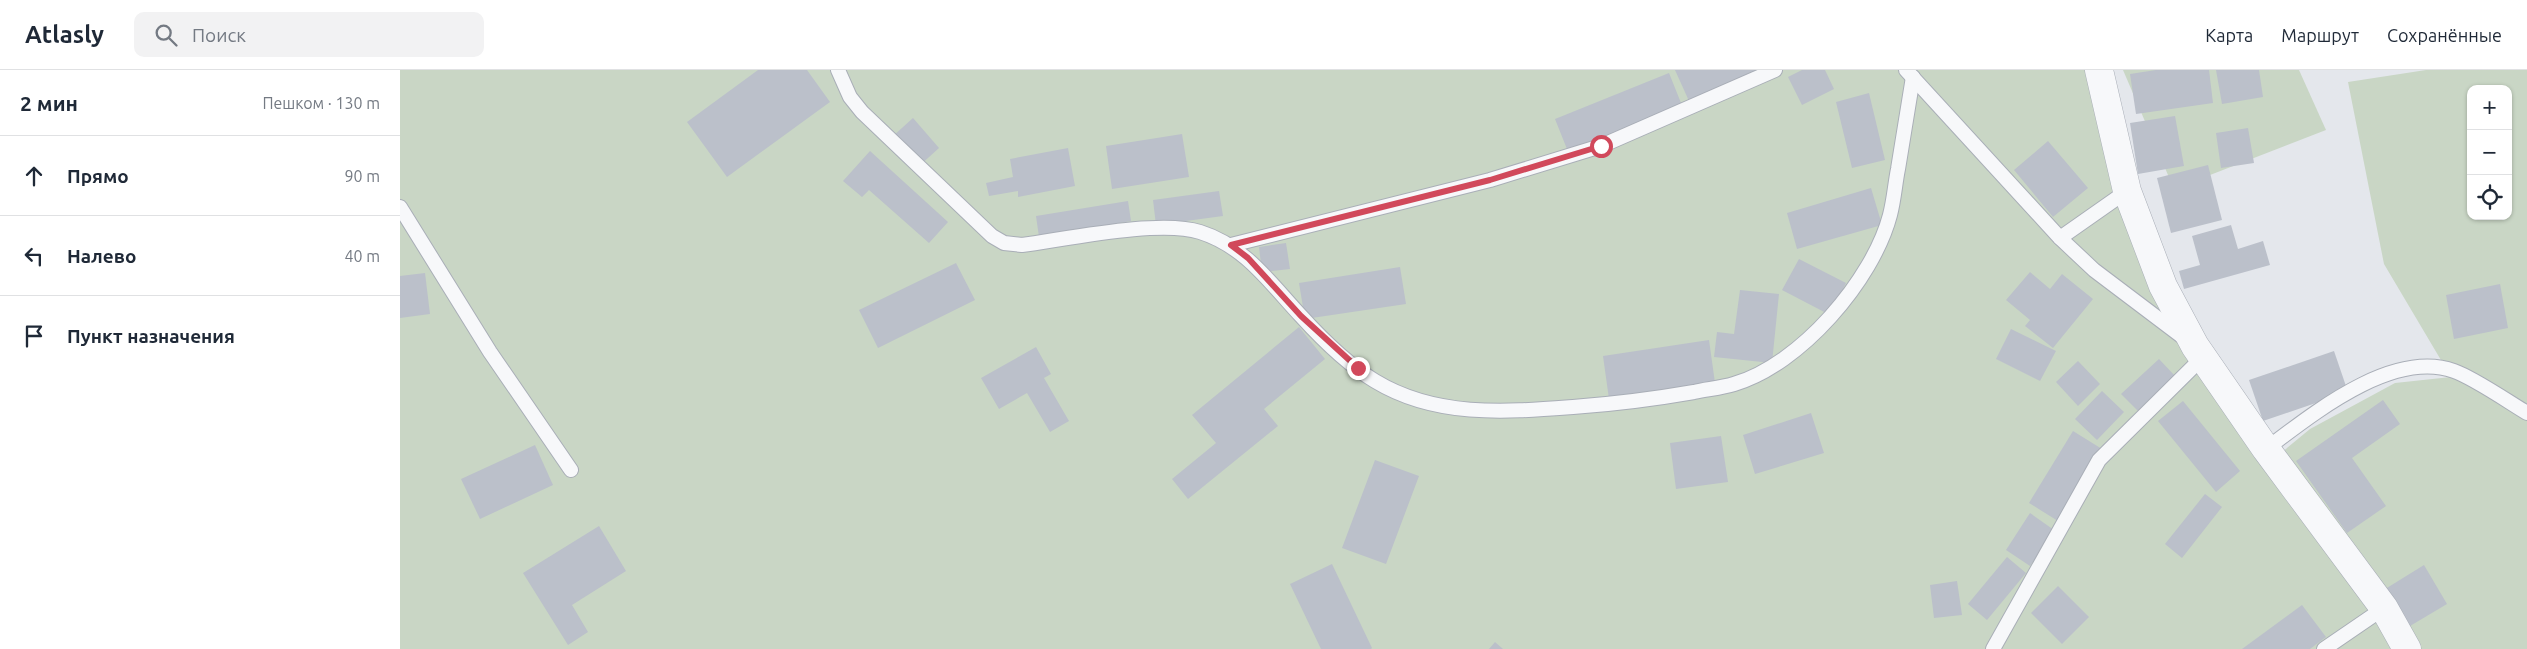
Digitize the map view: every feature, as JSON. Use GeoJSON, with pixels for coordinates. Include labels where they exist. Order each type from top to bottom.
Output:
{"type":"FeatureCollection","features":[{"type":"Feature","properties":{"kind":"street"},"geometry":{"type":"LineString","coordinates":[[2099,70],[2127,190],[2163,286],[2199,352],[2266,449],[2384,608],[2407,649]]}},
{"type":"Feature","properties":{"kind":"lane"},"geometry":{"type":"LineString","coordinates":[[838,70],[850,97],[862,112],[992,236],[1004,243],[1022,245],[1138,230],[1184,228],[1197,231],[1231,245],[1248,258],[1301,316],[1375,381],[1404,396],[1447,407],[1503,412],[1638,402],[1735,384],[1763,372],[1790,354],[1832,316],[1868,268],[1880,245],[1891,214],[1909,74]]}},
{"type":"Feature","properties":{"kind":"lane"},"geometry":{"type":"LineString","coordinates":[[1231,245],[1490,180],[1601,146],[1775,70]]}},
{"type":"Feature","properties":{"kind":"lane"},"geometry":{"type":"LineString","coordinates":[[1909,74],[2060,238],[2094,270],[2199,352],[2100,460],[1993,649]]}},
{"type":"Feature","properties":{"kind":"lane"},"geometry":{"type":"LineString","coordinates":[[2060,238],[2127,190]]}},
{"type":"Feature","properties":{"kind":"lane"},"geometry":{"type":"LineString","coordinates":[[400,207],[490,352],[571,470]]}},
{"type":"Feature","properties":{"kind":"lane"},"geometry":{"type":"LineString","coordinates":[[2266,449],[2313,414],[2376,378],[2400,370],[2435,367],[2455,371],[2527,413]]}},
{"type":"Feature","properties":{"kind":"lane"},"geometry":{"type":"LineString","coordinates":[[2324,649],[2384,608]]}},
{"type":"Feature","properties":{"kind":"green space"},"geometry":{"type":"Polygon","coordinates":[[[400,70],[2097,70],[2152,257],[2270,462],[2310,429],[2395,383],[2451,377],[2384,264],[2348,82],[2426,70],[2527,70],[2527,649],[400,649],[400,70]]]}},
{"type":"Feature","properties":{"kind":"green space"},"geometry":{"type":"Polygon","coordinates":[[[2123,70],[2299,70],[2326,130],[2174,189],[2123,70]]]}},
{"type":"Feature","properties":{"kind":"building"},"geometry":{"type":"Polygon","coordinates":[[[758,70],[807,70],[830,102],[727,177],[687,122],[758,70]]]}},
{"type":"Feature","properties":{"kind":"building"},"geometry":{"type":"Polygon","coordinates":[[[1675,70],[1758,70],[1689,101],[1675,70]]]}},
{"type":"Feature","properties":{"kind":"building"},"geometry":{"type":"Polygon","coordinates":[[[1802,70],[1825,70],[1834,89],[1802,105],[1788,77],[1802,70]]]}},
{"type":"Feature","properties":{"kind":"building"},"geometry":{"type":"Polygon","coordinates":[[[2156,70],[2209,70],[2213,103],[2136,114],[2130,74],[2156,70]]]}},
{"type":"Feature","properties":{"kind":"building"},"geometry":{"type":"Polygon","coordinates":[[[2216,70],[2259,70],[2263,97],[2222,104],[2216,70]]]}},
{"type":"Feature","properties":{"kind":"building"},"geometry":{"type":"Polygon","coordinates":[[[1669,73],[1683,108],[1569,154],[1555,119],[1669,73]]]}},
{"type":"Feature","properties":{"kind":"building"},"geometry":{"type":"Polygon","coordinates":[[[1869,93],[1885,160],[1852,168],[1836,102],[1869,93]]]}},
{"type":"Feature","properties":{"kind":"building"},"geometry":{"type":"Polygon","coordinates":[[[2175,116],[2184,166],[2138,174],[2130,123],[2175,116]]]}},
{"type":"Feature","properties":{"kind":"building"},"geometry":{"type":"Polygon","coordinates":[[[913,118],[939,148],[918,167],[892,137],[913,118]]]}},
{"type":"Feature","properties":{"kind":"building"},"geometry":{"type":"Polygon","coordinates":[[[2248,128],[2254,163],[2221,168],[2216,133],[2248,128]]]}},
{"type":"Feature","properties":{"kind":"building"},"geometry":{"type":"Polygon","coordinates":[[[1182,134],[1189,177],[1112,189],[1106,146],[1182,134]]]}},
{"type":"Feature","properties":{"kind":"building"},"geometry":{"type":"Polygon","coordinates":[[[2048,141],[2088,188],[2053,217],[2014,170],[2048,141]]]}},
{"type":"Feature","properties":{"kind":"building"},"geometry":{"type":"Polygon","coordinates":[[[1068,148],[1075,186],[1018,197],[1018,191],[989,196],[986,183],[1013,177],[1010,159],[1068,148]]]}},
{"type":"Feature","properties":{"kind":"building"},"geometry":{"type":"Polygon","coordinates":[[[870,151],[948,222],[929,243],[869,190],[862,197],[843,181],[870,151]]]}},
{"type":"Feature","properties":{"kind":"building"},"geometry":{"type":"Polygon","coordinates":[[[2208,165],[2222,220],[2171,233],[2157,178],[2208,165]]]}},
{"type":"Feature","properties":{"kind":"building"},"geometry":{"type":"Polygon","coordinates":[[[1871,188],[1882,225],[1797,249],[1787,213],[1871,188]]]}},
{"type":"Feature","properties":{"kind":"building"},"geometry":{"type":"Polygon","coordinates":[[[1219,191],[1223,216],[1156,225],[1153,200],[1219,191]]]}},
{"type":"Feature","properties":{"kind":"building"},"geometry":{"type":"Polygon","coordinates":[[[1128,201],[1131,221],[1039,237],[1036,216],[1128,201]]]}},
{"type":"Feature","properties":{"kind":"building"},"geometry":{"type":"Polygon","coordinates":[[[2231,225],[2238,249],[2263,241],[2270,265],[2184,289],[2179,271],[2200,265],[2192,236],[2231,225]]]}},
{"type":"Feature","properties":{"kind":"building"},"geometry":{"type":"Polygon","coordinates":[[[1286,243],[1290,269],[1262,272],[1259,247],[1286,243]]]}},
{"type":"Feature","properties":{"kind":"building"},"geometry":{"type":"Polygon","coordinates":[[[1799,259],[1846,283],[1830,315],[1782,290],[1799,259]]]}},
{"type":"Feature","properties":{"kind":"building"},"geometry":{"type":"Polygon","coordinates":[[[956,263],[975,300],[878,348],[859,310],[956,263]]]}},
{"type":"Feature","properties":{"kind":"building"},"geometry":{"type":"Polygon","coordinates":[[[1400,267],[1406,304],[1305,319],[1299,283],[1400,267]]]}},
{"type":"Feature","properties":{"kind":"building"},"geometry":{"type":"Polygon","coordinates":[[[2030,272],[2050,289],[2062,274],[2093,299],[2053,348],[2025,326],[2030,320],[2006,300],[2030,272]]]}},
{"type":"Feature","properties":{"kind":"building"},"geometry":{"type":"Polygon","coordinates":[[[425,273],[430,314],[400,318],[400,276],[425,273]]]}},
{"type":"Feature","properties":{"kind":"building"},"geometry":{"type":"Polygon","coordinates":[[[2500,284],[2508,328],[2454,339],[2446,295],[2500,284]]]}},
{"type":"Feature","properties":{"kind":"building"},"geometry":{"type":"Polygon","coordinates":[[[1740,290],[1779,294],[1772,363],[1714,357],[1717,332],[1734,334],[1740,290]]]}},
{"type":"Feature","properties":{"kind":"building"},"geometry":{"type":"Polygon","coordinates":[[[1299,327],[1325,359],[1264,409],[1278,426],[1188,499],[1172,479],[1216,443],[1192,415],[1299,327]]]}},
{"type":"Feature","properties":{"kind":"building"},"geometry":{"type":"Polygon","coordinates":[[[2011,329],[2056,351],[2040,381],[1996,359],[2011,329]]]}},
{"type":"Feature","properties":{"kind":"building"},"geometry":{"type":"Polygon","coordinates":[[[1709,340],[1715,383],[1609,399],[1603,356],[1709,340]]]}},
{"type":"Feature","properties":{"kind":"building"},"geometry":{"type":"Polygon","coordinates":[[[1036,347],[1051,374],[1044,378],[1069,421],[1050,432],[1027,393],[999,409],[981,378],[1036,347]]]}},
{"type":"Feature","properties":{"kind":"building"},"geometry":{"type":"Polygon","coordinates":[[[2334,351],[2348,392],[2263,421],[2249,380],[2334,351]]]}},
{"type":"Feature","properties":{"kind":"building"},"geometry":{"type":"Polygon","coordinates":[[[2159,359],[2175,376],[2138,411],[2121,394],[2159,359]]]}},
{"type":"Feature","properties":{"kind":"building"},"geometry":{"type":"Polygon","coordinates":[[[2078,361],[2100,384],[2078,406],[2056,382],[2078,361]]]}},
{"type":"Feature","properties":{"kind":"building"},"geometry":{"type":"Polygon","coordinates":[[[2102,391],[2124,412],[2097,440],[2075,419],[2102,391]]]}},
{"type":"Feature","properties":{"kind":"building"},"geometry":{"type":"Polygon","coordinates":[[[2383,400],[2400,424],[2352,458],[2386,506],[2347,533],[2296,461],[2383,400]]]}},
{"type":"Feature","properties":{"kind":"building"},"geometry":{"type":"Polygon","coordinates":[[[2183,401],[2240,471],[2216,492],[2158,421],[2183,401]]]}},
{"type":"Feature","properties":{"kind":"building"},"geometry":{"type":"Polygon","coordinates":[[[1811,413],[1824,453],[1755,474],[1743,435],[1811,413]]]}},
{"type":"Feature","properties":{"kind":"building"},"geometry":{"type":"Polygon","coordinates":[[[2073,431],[2102,449],[2058,521],[2029,503],[2073,431]]]}},
{"type":"Feature","properties":{"kind":"building"},"geometry":{"type":"Polygon","coordinates":[[[1721,436],[1728,482],[1676,489],[1670,443],[1721,436]]]}},
{"type":"Feature","properties":{"kind":"building"},"geometry":{"type":"Polygon","coordinates":[[[535,445],[553,485],[480,519],[461,479],[535,445]]]}},
{"type":"Feature","properties":{"kind":"building"},"geometry":{"type":"Polygon","coordinates":[[[1375,460],[1419,476],[1386,564],[1342,548],[1375,460]]]}},
{"type":"Feature","properties":{"kind":"building"},"geometry":{"type":"Polygon","coordinates":[[[2205,494],[2222,507],[2182,558],[2165,544],[2205,494]]]}},
{"type":"Feature","properties":{"kind":"building"},"geometry":{"type":"Polygon","coordinates":[[[2030,513],[2054,530],[2030,566],[2006,550],[2030,513]]]}},
{"type":"Feature","properties":{"kind":"building"},"geometry":{"type":"Polygon","coordinates":[[[599,526],[626,571],[572,605],[588,632],[568,645],[523,573],[599,526]]]}},
{"type":"Feature","properties":{"kind":"building"},"geometry":{"type":"Polygon","coordinates":[[[2007,557],[2026,573],[1987,620],[1968,604],[2007,557]]]}},
{"type":"Feature","properties":{"kind":"building"},"geometry":{"type":"Polygon","coordinates":[[[1332,564],[1371,649],[1321,649],[1290,584],[1332,564]]]}},
{"type":"Feature","properties":{"kind":"building"},"geometry":{"type":"Polygon","coordinates":[[[2424,565],[2447,604],[2405,629],[2382,591],[2424,565]]]}},
{"type":"Feature","properties":{"kind":"building"},"geometry":{"type":"Polygon","coordinates":[[[1957,581],[1962,615],[1934,618],[1930,585],[1957,581]]]}},
{"type":"Feature","properties":{"kind":"building"},"geometry":{"type":"Polygon","coordinates":[[[2058,586],[2089,617],[2062,644],[2031,613],[2058,586]]]}},
{"type":"Feature","properties":{"kind":"building"},"geometry":{"type":"Polygon","coordinates":[[[2302,605],[2326,637],[2310,649],[2242,649],[2302,605]]]}},
{"type":"Feature","properties":{"kind":"building"},"geometry":{"type":"Polygon","coordinates":[[[1495,642],[1503,649],[1489,649],[1495,642]]]}},
{"type":"Feature","properties":{"kind":"route"},"geometry":{"type":"LineString","coordinates":[[1358,368],[1310,326],[1248,258],[1231,245],[1490,180],[1601,146]]}}]}
